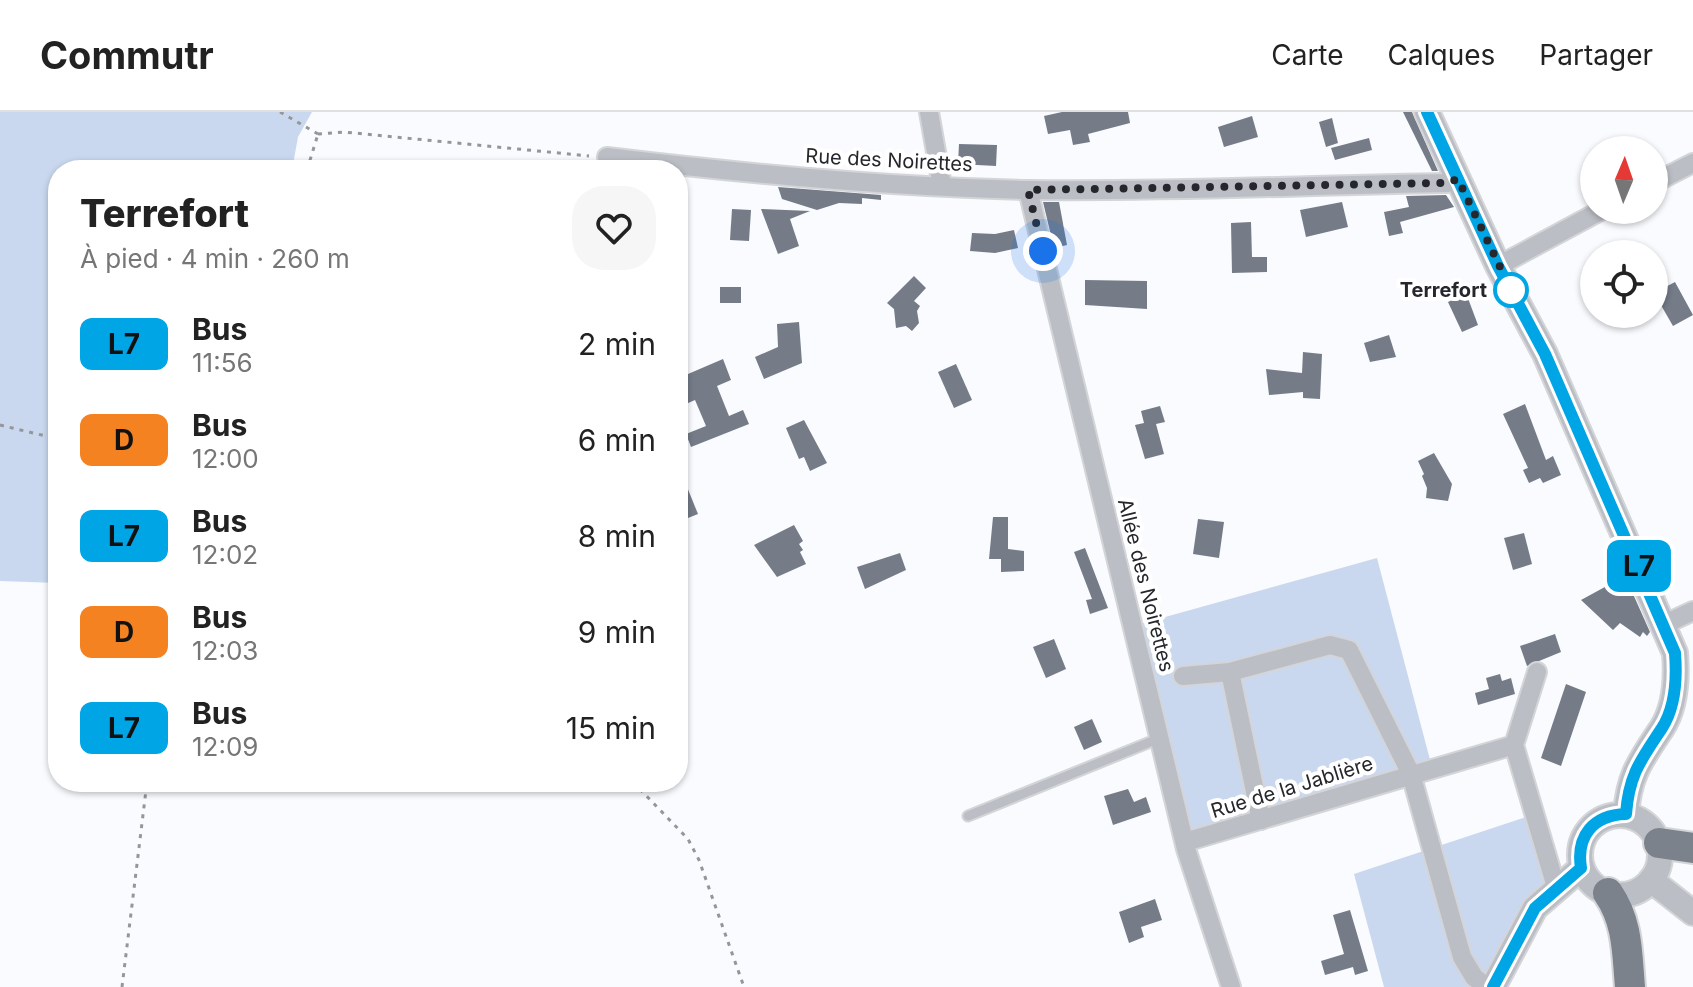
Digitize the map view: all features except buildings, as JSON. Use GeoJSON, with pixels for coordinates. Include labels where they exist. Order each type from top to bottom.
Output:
{"type":"FeatureCollection","features":[{"type":"Feature","properties":{"kind":"highway"},"geometry":{"type":"LineString","coordinates":[[1659,843],[1693,848]]}},
{"type":"Feature","properties":{"kind":"highway"},"geometry":{"type":"LineString","coordinates":[[1608,893],[1620,910],[1625,931],[1630,987]]}},
{"type":"Feature","properties":{"kind":"street"},"geometry":{"type":"LineString","coordinates":[[929,112],[942,186]]}},
{"type":"Feature","properties":{"kind":"street"},"geometry":{"type":"LineString","coordinates":[[1427,112],[1498,266],[1545,354],[1675,653],[1677,678],[1663,726],[1637,763],[1626,814]]}},
{"type":"Feature","properties":{"kind":"street","name":"Rue des Noirettes"},"geometry":{"type":"LineString","coordinates":[[607,157],[635,160]]}},
{"type":"Feature","properties":{"kind":"street"},"geometry":{"type":"LineString","coordinates":[[1668,176],[1693,163]]}},
{"type":"Feature","properties":{"kind":"street","name":"Rue des Noirettes"},"geometry":{"type":"LineString","coordinates":[[688,166],[783,176],[1028,190],[1447,183],[1458,179]]}},
{"type":"Feature","properties":{"kind":"street","name":"Allée des Noirettes"},"geometry":{"type":"LineString","coordinates":[[1028,190],[1185,842],[1231,987]]}},
{"type":"Feature","properties":{"kind":"street"},"geometry":{"type":"LineString","coordinates":[[1498,266],[1580,222]]}},
{"type":"Feature","properties":{"kind":"street"},"geometry":{"type":"LineString","coordinates":[[1665,624],[1693,611]]}},
{"type":"Feature","properties":{"kind":"street"},"geometry":{"type":"LineString","coordinates":[[1183,676],[1230,672],[1330,645],[1349,650],[1411,774],[1462,957],[1474,977],[1486,987]]}},
{"type":"Feature","properties":{"kind":"street"},"geometry":{"type":"LineString","coordinates":[[1230,672],[1261,820]]}},
{"type":"Feature","properties":{"kind":"street"},"geometry":{"type":"LineString","coordinates":[[1537,672],[1514,745],[1556,887]]}},
{"type":"Feature","properties":{"kind":"street","name":"Rue de la Jablière"},"geometry":{"type":"LineString","coordinates":[[1185,842],[1514,745]]}},
{"type":"Feature","properties":{"kind":"street"},"geometry":{"type":"LineString","coordinates":[[1626,814],[1646,824],[1659,843],[1660,856],[1651,880],[1632,893],[1608,893],[1596,888],[1581,868],[1579,854],[1588,828],[1612,815],[1626,814]]}},
{"type":"Feature","properties":{"kind":"street"},"geometry":{"type":"LineString","coordinates":[[1493,987],[1535,908],[1581,868]]}},
{"type":"Feature","properties":{"kind":"street"},"geometry":{"type":"LineString","coordinates":[[1651,880],[1693,913]]}},
{"type":"Feature","properties":{"kind":"lane"},"geometry":{"type":"LineString","coordinates":[[968,816],[1160,738]]}},
{"type":"Feature","properties":{"kind":"path"},"geometry":{"type":"LineString","coordinates":[[280,112],[318,134],[344,132],[482,148],[607,157]]}},
{"type":"Feature","properties":{"kind":"path"},"geometry":{"type":"LineString","coordinates":[[309,160],[318,134]]}},
{"type":"Feature","properties":{"kind":"path"},"geometry":{"type":"LineString","coordinates":[[0,425],[48,437]]}},
{"type":"Feature","properties":{"kind":"path"},"geometry":{"type":"LineString","coordinates":[[122,987],[146,792]]}},
{"type":"Feature","properties":{"kind":"path"},"geometry":{"type":"LineString","coordinates":[[643,792],[678,825],[694,849],[744,987]]}},
{"type":"Feature","properties":{"kind":"shaded area"},"geometry":{"type":"Polygon","coordinates":[[[0,112],[312,112],[298,137],[294,160],[48,160],[48,583],[0,581],[0,112]]]}},
{"type":"Feature","properties":{"kind":"shaded area"},"geometry":{"type":"Polygon","coordinates":[[[1377,558],[1434,775],[1191,848],[1140,624],[1377,558]]]}},
{"type":"Feature","properties":{"kind":"shaded area"},"geometry":{"type":"Polygon","coordinates":[[[1526,817],[1545,886],[1483,987],[1384,987],[1354,874],[1526,817]]]}},
{"type":"Feature","properties":{"kind":"bus line","name":"L7"},"geometry":{"type":"LineString","coordinates":[[1427,112],[1498,266],[1545,354],[1665,624],[1675,653],[1677,678],[1663,726],[1637,763],[1630,783],[1626,814],[1612,815],[1588,828],[1581,840],[1581,868],[1535,908],[1493,987]]}},
{"type":"Feature","properties":{"kind":"place","name":"Terrefort"},"geometry":{"type":"Point","coordinates":[1511,290]}},
{"type":"Feature","properties":{"kind":"route"},"geometry":{"type":"LineString","coordinates":[[1043,251],[1028,190],[1447,183],[1458,179],[1511,290]]}}]}
